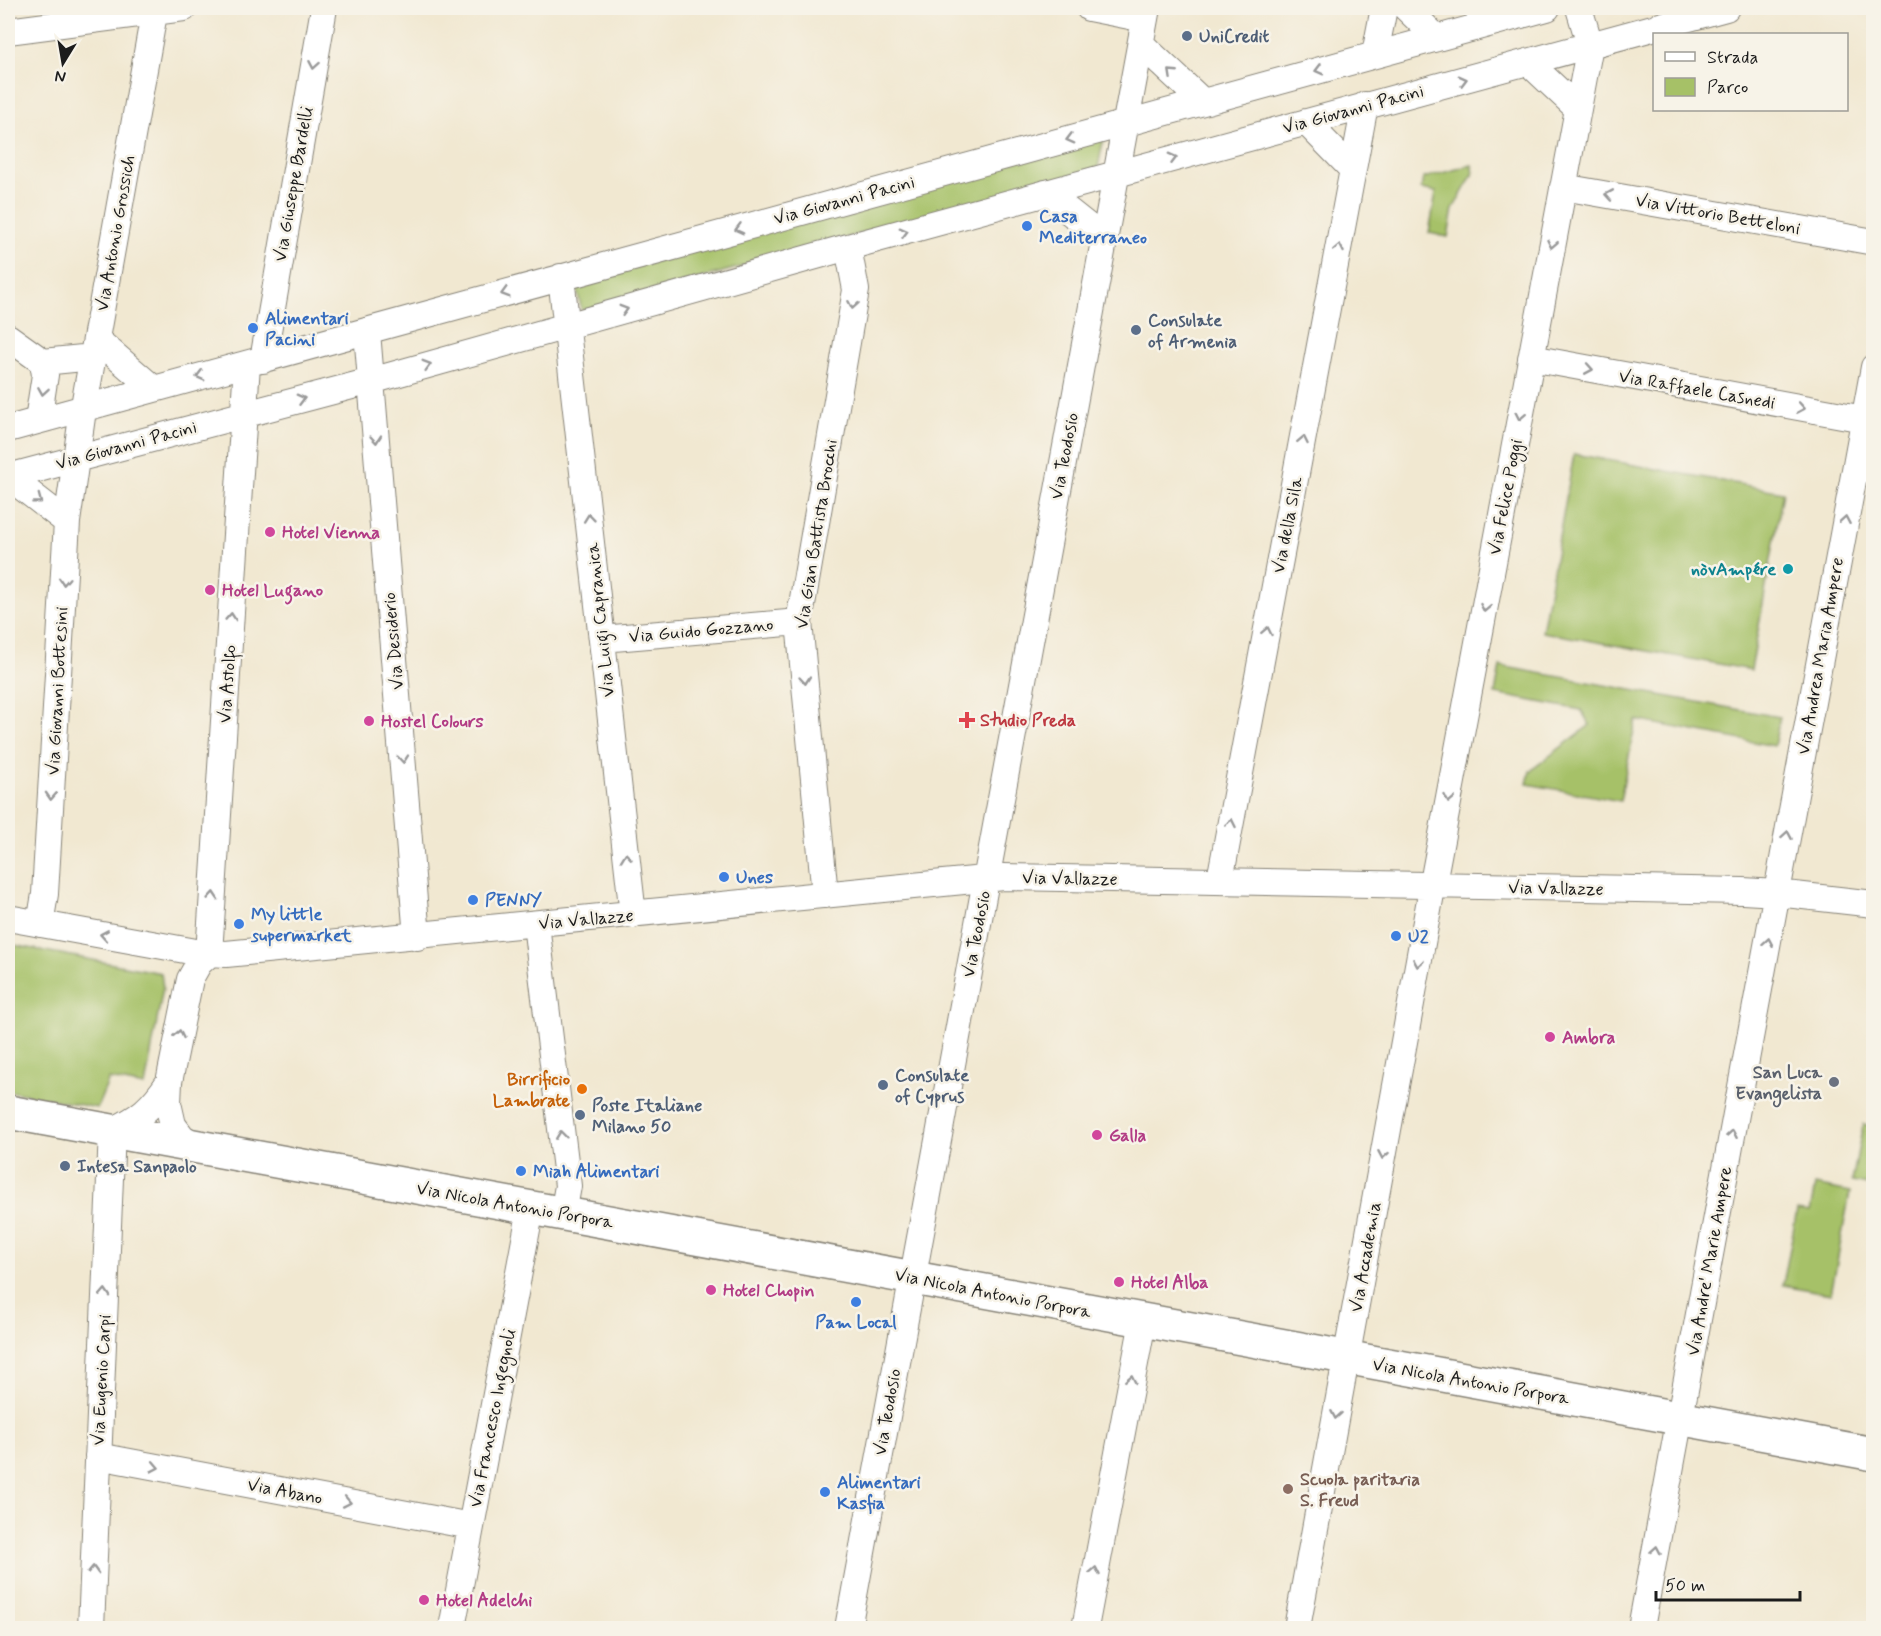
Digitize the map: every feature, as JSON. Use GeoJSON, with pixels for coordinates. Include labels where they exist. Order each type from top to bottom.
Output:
{"type":"FeatureCollection","features":[{"type":"Feature","properties":{"kind":"main road","name":"Via Nicola Antonio Porpora"},"geometry":{"type":"LineString","coordinates":[[8,1112],[1874,1454]]}},
{"type":"Feature","properties":{"kind":"street"},"geometry":{"type":"LineString","coordinates":[[8,31],[184,8]]}},
{"type":"Feature","properties":{"kind":"street","name":"Via Giuseppe Bardelli"},"geometry":{"type":"LineString","coordinates":[[255,362],[324,8]]}},
{"type":"Feature","properties":{"kind":"street"},"geometry":{"type":"LineString","coordinates":[[1089,8],[1146,13],[1117,174]]}},
{"type":"Feature","properties":{"kind":"street"},"geometry":{"type":"LineString","coordinates":[[1375,54],[1384,8]]}},
{"type":"Feature","properties":{"kind":"street"},"geometry":{"type":"LineString","coordinates":[[1406,8],[1437,38]]}},
{"type":"Feature","properties":{"kind":"street","name":"Via Giovanni Pacini"},"geometry":{"type":"LineString","coordinates":[[8,429],[1547,8]]}},
{"type":"Feature","properties":{"kind":"street"},"geometry":{"type":"LineString","coordinates":[[1579,8],[1590,45]]}},
{"type":"Feature","properties":{"kind":"street","name":"Via Giovanni Pacini"},"geometry":{"type":"LineString","coordinates":[[8,477],[371,381],[848,247],[1726,8]]}},
{"type":"Feature","properties":{"kind":"street","name":"Via Antonio Grossich"},"geometry":{"type":"LineString","coordinates":[[75,458],[155,10]]}},
{"type":"Feature","properties":{"kind":"street"},"geometry":{"type":"LineString","coordinates":[[1141,44],[1203,102]]}},
{"type":"Feature","properties":{"kind":"street","name":"Via Felice Poggi"},"geometry":{"type":"LineString","coordinates":[[1433,885],[1590,45]]}},
{"type":"Feature","properties":{"kind":"street"},"geometry":{"type":"LineString","coordinates":[[1528,62],[1578,109]]}},
{"type":"Feature","properties":{"kind":"street","name":"Via della Sila"},"geometry":{"type":"LineString","coordinates":[[1220,880],[1365,105]]}},
{"type":"Feature","properties":{"kind":"street"},"geometry":{"type":"LineString","coordinates":[[1306,122],[1353,170]]}},
{"type":"Feature","properties":{"kind":"street","name":"Via Teodosio"},"geometry":{"type":"LineString","coordinates":[[848,1629],[1117,174]]}},
{"type":"Feature","properties":{"kind":"street","name":"Via Vittorio Betteloni"},"geometry":{"type":"LineString","coordinates":[[1563,187],[1874,242]]}},
{"type":"Feature","properties":{"kind":"street"},"geometry":{"type":"LineString","coordinates":[[1046,193],[1105,240]]}},
{"type":"Feature","properties":{"kind":"street","name":"Via Gian Battista Brocchi"},"geometry":{"type":"LineString","coordinates":[[825,895],[800,622],[856,290],[848,247]]}},
{"type":"Feature","properties":{"kind":"street"},"geometry":{"type":"LineString","coordinates":[[561,277],[567,325]]}},
{"type":"Feature","properties":{"kind":"street","name":"Via Luigi Capranica"},"geometry":{"type":"LineString","coordinates":[[567,325],[633,915]]}},
{"type":"Feature","properties":{"kind":"street"},"geometry":{"type":"LineString","coordinates":[[367,332],[371,381]]}},
{"type":"Feature","properties":{"kind":"street"},"geometry":{"type":"LineString","coordinates":[[8,337],[43,362],[45,375],[38,420]]}},
{"type":"Feature","properties":{"kind":"street"},"geometry":{"type":"LineString","coordinates":[[43,362],[94,348],[154,389]]}},
{"type":"Feature","properties":{"kind":"street","name":"Via Raffaele Casnedi"},"geometry":{"type":"LineString","coordinates":[[1531,358],[1864,419]]}},
{"type":"Feature","properties":{"kind":"street"},"geometry":{"type":"LineString","coordinates":[[244,414],[255,362]]}},
{"type":"Feature","properties":{"kind":"street"},"geometry":{"type":"LineString","coordinates":[[1864,419],[1874,367]]}},
{"type":"Feature","properties":{"kind":"street","name":"Via Desiderio"},"geometry":{"type":"LineString","coordinates":[[371,381],[417,937]]}},
{"type":"Feature","properties":{"kind":"street","name":"Via Astolfo"},"geometry":{"type":"LineString","coordinates":[[209,954],[244,414]]}},
{"type":"Feature","properties":{"kind":"street","name":"Via Andrea Maria Ampere"},"geometry":{"type":"LineString","coordinates":[[1777,893],[1864,419]]}},
{"type":"Feature","properties":{"kind":"street","name":"Via Giovanni Bottesini"},"geometry":{"type":"LineString","coordinates":[[40,924],[45,894],[67,522],[75,458]]}},
{"type":"Feature","properties":{"kind":"street","name":"Via Giovanni Pacini"},"geometry":{"type":"LineString","coordinates":[[8,477],[67,522]]}},
{"type":"Feature","properties":{"kind":"street","name":"Via Guido Gozzano"},"geometry":{"type":"LineString","coordinates":[[602,639],[800,622]]}},
{"type":"Feature","properties":{"kind":"street","name":"Via Vallazze"},"geometry":{"type":"LineString","coordinates":[[8,918],[209,954],[226,954],[417,937],[986,878],[1220,880],[1777,893],[1874,904]]}},
{"type":"Feature","properties":{"kind":"street","name":"Via Accademia"},"geometry":{"type":"LineString","coordinates":[[1297,1629],[1433,885]]}},
{"type":"Feature","properties":{"kind":"street","name":"Via Andre' Marie Ampere"},"geometry":{"type":"LineString","coordinates":[[1641,1629],[1777,893]]}},
{"type":"Feature","properties":{"kind":"street"},"geometry":{"type":"LineString","coordinates":[[536,924],[568,1189],[563,1214]]}},
{"type":"Feature","properties":{"kind":"street"},"geometry":{"type":"LineString","coordinates":[[162,946],[181,965],[188,985]]}},
{"type":"Feature","properties":{"kind":"street"},"geometry":{"type":"LineString","coordinates":[[197,1147],[182,1137],[173,1125],[168,1103],[188,985],[196,968],[209,954]]}},
{"type":"Feature","properties":{"kind":"street"},"geometry":{"type":"LineString","coordinates":[[112,1131],[146,1111],[158,1100],[170,1082]]}},
{"type":"Feature","properties":{"kind":"street","name":"Via Eugenio Carpi"},"geometry":{"type":"LineString","coordinates":[[91,1629],[112,1131]]}},
{"type":"Feature","properties":{"kind":"street","name":"Via Francesco Ingegnoli"},"geometry":{"type":"LineString","coordinates":[[452,1629],[531,1208]]}},
{"type":"Feature","properties":{"kind":"street"},"geometry":{"type":"LineString","coordinates":[[1085,1629],[1143,1321]]}},
{"type":"Feature","properties":{"kind":"street","name":"Via Abano"},"geometry":{"type":"LineString","coordinates":[[98,1456],[471,1526]]}},
{"type":"Feature","properties":{"kind":"green space"},"geometry":{"type":"Polygon","coordinates":[[[1104,136],[1098,168],[582,311],[575,283],[1104,136]]]}},
{"type":"Feature","properties":{"kind":"green space"},"geometry":{"type":"Polygon","coordinates":[[[1472,165],[1474,172],[1453,209],[1448,237],[1429,233],[1436,192],[1421,189],[1423,178],[1472,165]]]}},
{"type":"Feature","properties":{"kind":"green space"},"geometry":{"type":"Polygon","coordinates":[[[1574,454],[1783,492],[1751,670],[1542,632],[1574,454]]]}},
{"type":"Feature","properties":{"kind":"green space"},"geometry":{"type":"Polygon","coordinates":[[[1500,666],[1780,717],[1774,746],[1636,720],[1620,801],[1527,784],[1530,771],[1590,725],[1581,710],[1495,694],[1500,666]]]}},
{"type":"Feature","properties":{"kind":"green space"},"geometry":{"type":"Polygon","coordinates":[[[8,944],[161,973],[163,988],[145,1086],[109,1079],[97,1108],[8,1091],[8,944]]]}},
{"type":"Feature","properties":{"kind":"green space"},"geometry":{"type":"Polygon","coordinates":[[[1863,1124],[1873,1126],[1873,1186],[1852,1182],[1863,1124]]]}},
{"type":"Feature","properties":{"kind":"green space"},"geometry":{"type":"Polygon","coordinates":[[[1815,1185],[1850,1192],[1831,1294],[1783,1285],[1797,1210],[1810,1212],[1815,1185]]]}},
{"type":"Feature","properties":{"kind":"place","name":"UniCredit"},"geometry":{"type":"Point","coordinates":[1187,36]}},
{"type":"Feature","properties":{"kind":"place","name":"Casa Mediterraneo"},"geometry":{"type":"Point","coordinates":[1027,226]}},
{"type":"Feature","properties":{"kind":"place","name":"Alimentari Pacini"},"geometry":{"type":"Point","coordinates":[253,328]}},
{"type":"Feature","properties":{"kind":"place","name":"Consulate of Armenia"},"geometry":{"type":"Point","coordinates":[1136,330]}},
{"type":"Feature","properties":{"kind":"place","name":"Hotel Vienna"},"geometry":{"type":"Point","coordinates":[270,532]}},
{"type":"Feature","properties":{"kind":"place","name":"nòvAmpére"},"geometry":{"type":"Point","coordinates":[1788,569]}},
{"type":"Feature","properties":{"kind":"place","name":"Hotel Lugano"},"geometry":{"type":"Point","coordinates":[210,590]}},
{"type":"Feature","properties":{"kind":"place","name":"Studio Preda"},"geometry":{"type":"Point","coordinates":[967,720]}},
{"type":"Feature","properties":{"kind":"place","name":"Hostel Colours"},"geometry":{"type":"Point","coordinates":[369,721]}},
{"type":"Feature","properties":{"kind":"place","name":"Unes"},"geometry":{"type":"Point","coordinates":[724,877]}},
{"type":"Feature","properties":{"kind":"place","name":"PENNY"},"geometry":{"type":"Point","coordinates":[473,900]}},
{"type":"Feature","properties":{"kind":"place","name":"My little supermarket"},"geometry":{"type":"Point","coordinates":[239,924]}},
{"type":"Feature","properties":{"kind":"place","name":"U2"},"geometry":{"type":"Point","coordinates":[1396,936]}},
{"type":"Feature","properties":{"kind":"place","name":"Ambra"},"geometry":{"type":"Point","coordinates":[1550,1037]}},
{"type":"Feature","properties":{"kind":"place","name":"San Luca Evangelista"},"geometry":{"type":"Point","coordinates":[1834,1082]}},
{"type":"Feature","properties":{"kind":"place","name":"Consulate of Cyprus"},"geometry":{"type":"Point","coordinates":[883,1085]}},
{"type":"Feature","properties":{"kind":"place","name":"Birrificio Lambrate"},"geometry":{"type":"Point","coordinates":[582,1089]}},
{"type":"Feature","properties":{"kind":"place","name":"Poste Italiane Milano 50"},"geometry":{"type":"Point","coordinates":[580,1115]}},
{"type":"Feature","properties":{"kind":"place","name":"Galla"},"geometry":{"type":"Point","coordinates":[1097,1135]}},
{"type":"Feature","properties":{"kind":"place","name":"Intesa Sanpaolo"},"geometry":{"type":"Point","coordinates":[65,1166]}},
{"type":"Feature","properties":{"kind":"place","name":"Miah Alimentari"},"geometry":{"type":"Point","coordinates":[521,1171]}},
{"type":"Feature","properties":{"kind":"place","name":"Hotel Alba"},"geometry":{"type":"Point","coordinates":[1119,1282]}},
{"type":"Feature","properties":{"kind":"place","name":"Hotel Chopin"},"geometry":{"type":"Point","coordinates":[711,1290]}},
{"type":"Feature","properties":{"kind":"place","name":"Pam Local"},"geometry":{"type":"Point","coordinates":[856,1302]}},
{"type":"Feature","properties":{"kind":"place","name":"Scuola paritaria S. Freud"},"geometry":{"type":"Point","coordinates":[1288,1489]}},
{"type":"Feature","properties":{"kind":"place","name":"Alimentari Kasfia"},"geometry":{"type":"Point","coordinates":[825,1492]}},
{"type":"Feature","properties":{"kind":"place","name":"Hotel Adelchi"},"geometry":{"type":"Point","coordinates":[424,1600]}}]}
